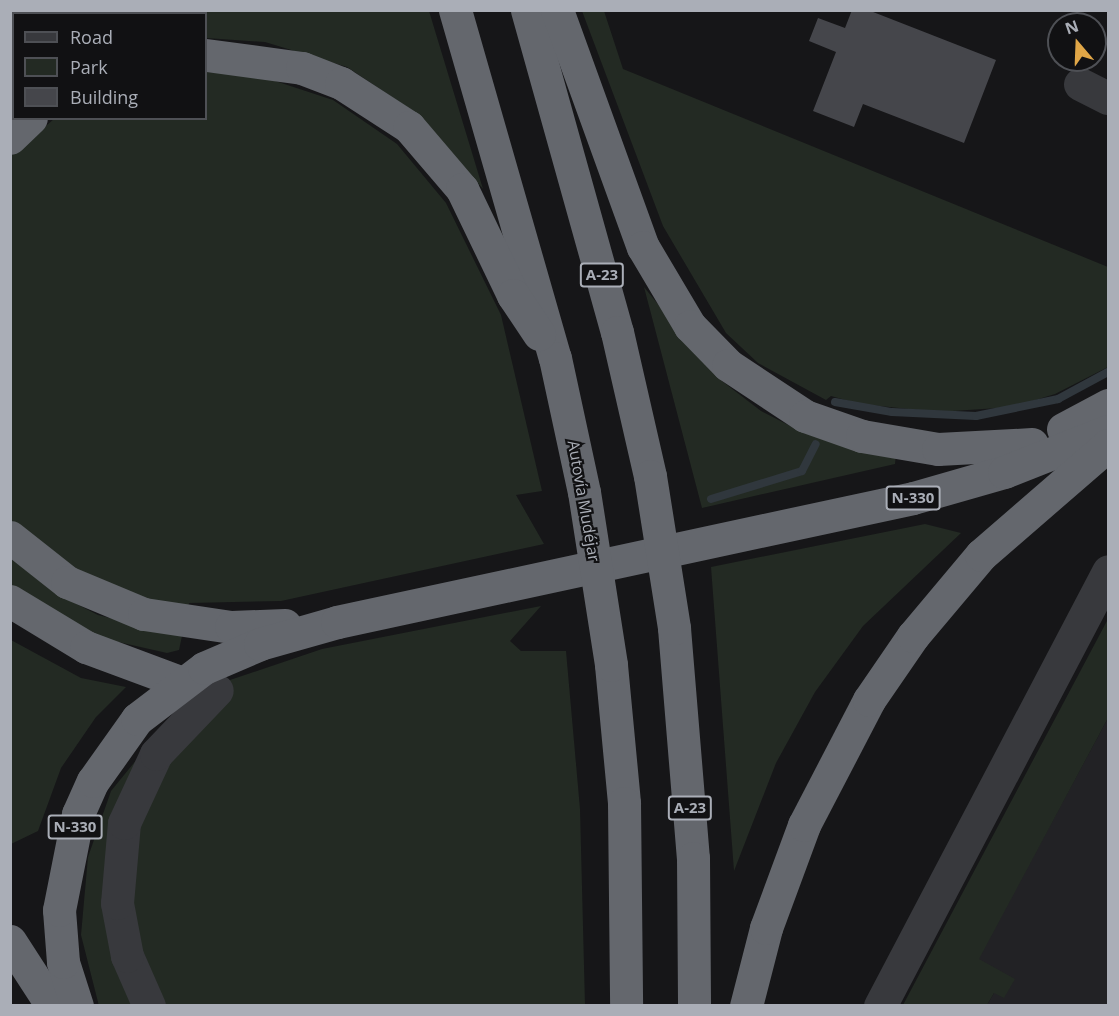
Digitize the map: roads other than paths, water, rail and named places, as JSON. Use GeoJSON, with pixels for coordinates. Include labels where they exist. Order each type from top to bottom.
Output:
{"type":"FeatureCollection","features":[{"type":"Feature","properties":{"kind":"highway","name":"Autovía Mudéjar"},"geometry":{"type":"LineString","coordinates":[[455,10],[555,358],[584,492],[611,665],[624,803],[626,1005]]}},
{"type":"Feature","properties":{"kind":"highway","name":"A-23"},"geometry":{"type":"LineString","coordinates":[[526,10],[590,227],[650,476],[674,628],[693,858],[694,1005]]}},
{"type":"Feature","properties":{"kind":"highway"},"geometry":{"type":"LineString","coordinates":[[557,10],[643,247],[690,326],[728,365],[805,416],[862,436],[938,450],[1032,444]]}},
{"type":"Feature","properties":{"kind":"highway"},"geometry":{"type":"LineString","coordinates":[[207,55],[302,68],[341,83],[409,127],[462,189],[513,295],[555,358]]}},
{"type":"Feature","properties":{"kind":"highway"},"geometry":{"type":"LineString","coordinates":[[10,138],[29,120]]}},
{"type":"Feature","properties":{"kind":"highway","name":"N-330"},"geometry":{"type":"LineString","coordinates":[[77,1005],[63,962],[59,910],[78,814],[93,781],[124,736],[180,682],[260,644],[337,622],[709,538],[1032,444],[1108,405]]}},
{"type":"Feature","properties":{"kind":"highway","name":"N-330"},"geometry":{"type":"LineString","coordinates":[[709,538],[776,530],[913,498],[1023,466],[1108,430]]}},
{"type":"Feature","properties":{"kind":"highway"},"geometry":{"type":"LineString","coordinates":[[746,1005],[766,928],[804,825],[869,700],[913,636],[981,555],[1108,445]]}},
{"type":"Feature","properties":{"kind":"highway"},"geometry":{"type":"LineString","coordinates":[[10,537],[67,582],[144,614],[231,627],[337,622]]}},
{"type":"Feature","properties":{"kind":"highway"},"geometry":{"type":"LineString","coordinates":[[10,601],[86,646],[180,682]]}},
{"type":"Feature","properties":{"kind":"highway"},"geometry":{"type":"LineString","coordinates":[[10,941],[52,1005]]}},
{"type":"Feature","properties":{"kind":"lane"},"geometry":{"type":"LineString","coordinates":[[1108,91],[1080,84],[1108,98]]}},
{"type":"Feature","properties":{"kind":"lane"},"geometry":{"type":"LineString","coordinates":[[880,1005],[1108,571]]}},
{"type":"Feature","properties":{"kind":"lane"},"geometry":{"type":"LineString","coordinates":[[149,1005],[127,956],[117,903],[124,823],[156,754],[217,690]]}},
{"type":"Feature","properties":{"kind":"waterway"},"geometry":{"type":"LineString","coordinates":[[835,402],[892,412],[976,416],[1058,399],[1108,372]]}},
{"type":"Feature","properties":{"kind":"waterway"},"geometry":{"type":"LineString","coordinates":[[711,499],[802,471],[816,444]]}}]}
